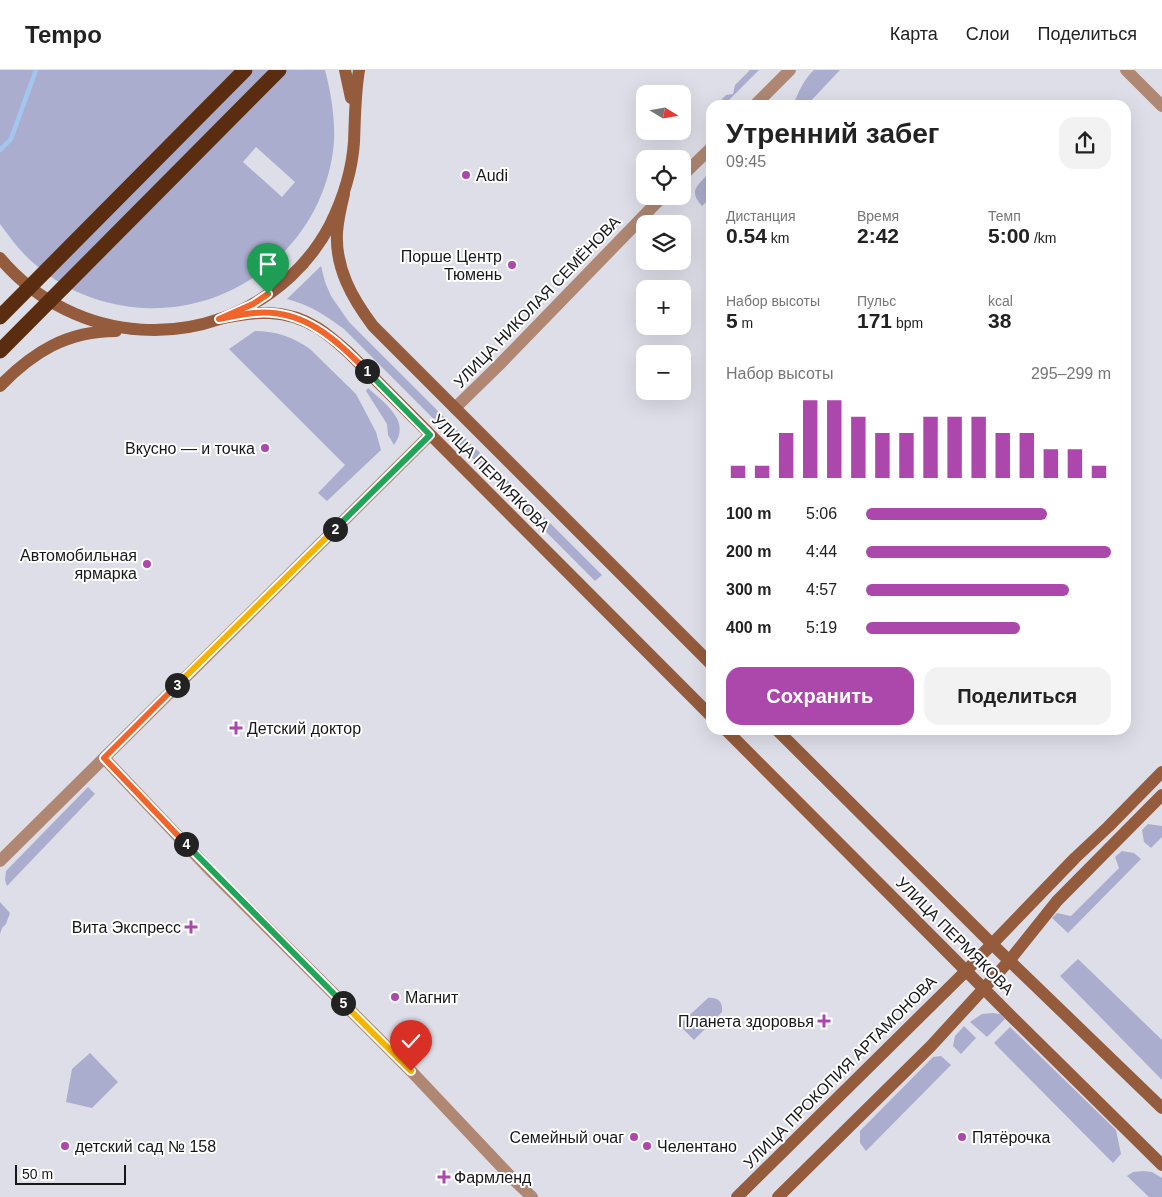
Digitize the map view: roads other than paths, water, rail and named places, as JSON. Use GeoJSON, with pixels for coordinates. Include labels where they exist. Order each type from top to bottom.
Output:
{"type":"FeatureCollection","features":[{"type":"Feature","properties":{"kind":"highway"},"geometry":{"type":"LineString","coordinates":[[0,317],[245,70]]}},
{"type":"Feature","properties":{"kind":"highway"},"geometry":{"type":"LineString","coordinates":[[0,351],[279,70]]}},
{"type":"Feature","properties":{"kind":"main road"},"geometry":{"type":"LineString","coordinates":[[345,70],[350,90],[354,125]]}},
{"type":"Feature","properties":{"kind":"main road"},"geometry":{"type":"LineString","coordinates":[[0,386],[29,360],[43,350],[58,343],[90,333],[164,330],[201,325],[253,304],[283,284],[320,243],[344,194],[352,160],[358,70]]}},
{"type":"Feature","properties":{"kind":"main road","name":"УЛИЦА ПЕРМЯКОВА"},"geometry":{"type":"LineString","coordinates":[[344,194],[337,232],[337,249],[340,265],[352,294],[373,326],[706,659]]}},
{"type":"Feature","properties":{"kind":"main road"},"geometry":{"type":"LineString","coordinates":[[0,258],[28,286],[66,310],[109,325],[146,330]]}},
{"type":"Feature","properties":{"kind":"main road","name":"УЛИЦА ПЕРМЯКОВА"},"geometry":{"type":"LineString","coordinates":[[219,319],[255,312],[272,313],[287,315],[318,328],[349,353],[706,711]]}},
{"type":"Feature","properties":{"kind":"main road","name":"УЛИЦА ПЕРМЯКОВА"},"geometry":{"type":"LineString","coordinates":[[731,735],[1162,1165]]}},
{"type":"Feature","properties":{"kind":"main road","name":"УЛИЦА ПЕРМЯКОВА"},"geometry":{"type":"LineString","coordinates":[[782,735],[1009,961],[1162,1108]]}},
{"type":"Feature","properties":{"kind":"main road","name":"УЛИЦА ПРОКОПИЯ АРТАМОНОВА"},"geometry":{"type":"LineString","coordinates":[[737,1197],[966,971],[1075,858],[1162,772]]}},
{"type":"Feature","properties":{"kind":"main road"},"geometry":{"type":"LineString","coordinates":[[778,1197],[931,1046],[1009,961],[1057,901],[1162,796]]}},
{"type":"Feature","properties":{"kind":"street"},"geometry":{"type":"LineString","coordinates":[[760,100],[790,70]]}},
{"type":"Feature","properties":{"kind":"street"},"geometry":{"type":"LineString","coordinates":[[1126,70],[1162,106]]}},
{"type":"Feature","properties":{"kind":"street"},"geometry":{"type":"LineString","coordinates":[[691,167],[706,153]]}},
{"type":"Feature","properties":{"kind":"street","name":"УЛИЦА НИКОЛАЯ СЕМЁНОВА"},"geometry":{"type":"LineString","coordinates":[[455,408],[654,205]]}},
{"type":"Feature","properties":{"kind":"street"},"geometry":{"type":"LineString","coordinates":[[0,861],[430,435]]}},
{"type":"Feature","properties":{"kind":"street"},"geometry":{"type":"LineString","coordinates":[[104,758],[211,871],[411,1071],[532,1197]]}},
{"type":"Feature","properties":{"kind":"waterway"},"geometry":{"type":"LineString","coordinates":[[0,150],[11,139],[36,70]]}},
{"type":"Feature","properties":{"kind":"place","name":"Audi"},"geometry":{"type":"Point","coordinates":[466,175]}},
{"type":"Feature","properties":{"kind":"place","name":"Порше Центр Тюмень"},"geometry":{"type":"Point","coordinates":[512,265]}},
{"type":"Feature","properties":{"kind":"place","name":"Вкусно — и точка"},"geometry":{"type":"Point","coordinates":[265,448]}},
{"type":"Feature","properties":{"kind":"place","name":"Автомобильная ярмарка"},"geometry":{"type":"Point","coordinates":[147,564]}},
{"type":"Feature","properties":{"kind":"place","name":"Детский доктор"},"geometry":{"type":"Point","coordinates":[236,728]}},
{"type":"Feature","properties":{"kind":"place","name":"Вита Экспресс"},"geometry":{"type":"Point","coordinates":[191,927]}},
{"type":"Feature","properties":{"kind":"place","name":"Магнит"},"geometry":{"type":"Point","coordinates":[395,997]}},
{"type":"Feature","properties":{"kind":"place","name":"Планета здоровья"},"geometry":{"type":"Point","coordinates":[824,1021]}},
{"type":"Feature","properties":{"kind":"place","name":"Семейный очаг"},"geometry":{"type":"Point","coordinates":[634,1137]}},
{"type":"Feature","properties":{"kind":"place","name":"Пятёрочка"},"geometry":{"type":"Point","coordinates":[962,1137]}},
{"type":"Feature","properties":{"kind":"place","name":"детский сад № 158"},"geometry":{"type":"Point","coordinates":[65,1146]}},
{"type":"Feature","properties":{"kind":"place","name":"Челентано"},"geometry":{"type":"Point","coordinates":[647,1146]}},
{"type":"Feature","properties":{"kind":"place","name":"Фармленд"},"geometry":{"type":"Point","coordinates":[444,1177]}}]}
